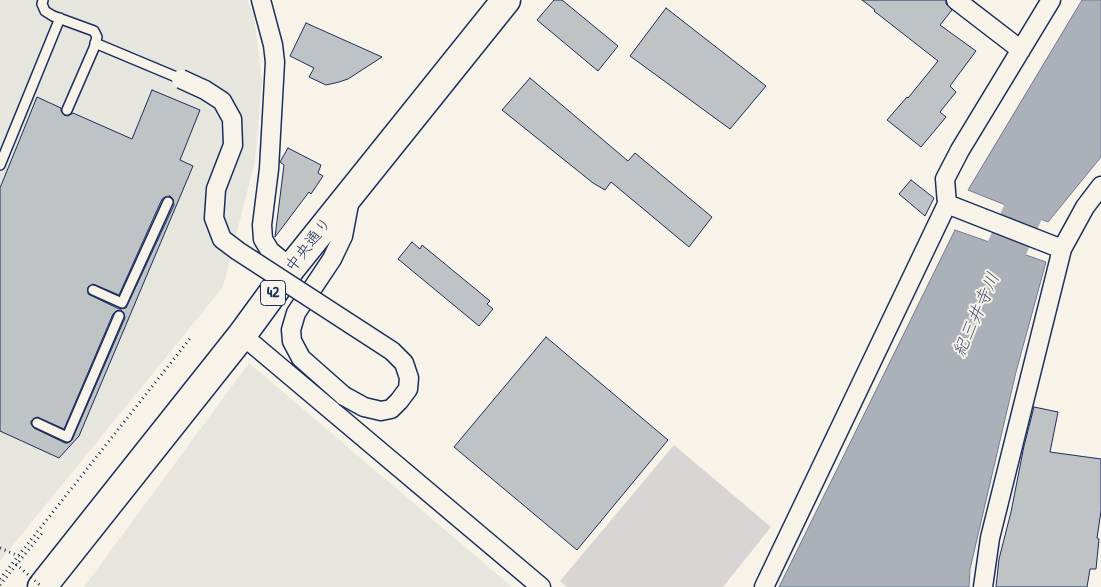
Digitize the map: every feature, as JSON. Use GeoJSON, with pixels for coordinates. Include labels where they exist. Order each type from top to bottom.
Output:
{"type":"FeatureCollection","features":[{"type":"Feature","properties":{"kind":"highway","name":"中央通り"},"geometry":{"type":"LineString","coordinates":[[42,587],[242,335],[291,268],[506,0]]}},
{"type":"Feature","properties":{"kind":"street"},"geometry":{"type":"LineString","coordinates":[[261,0],[273,45],[275,62],[269,169],[262,225],[263,239],[270,251],[291,268]]}},
{"type":"Feature","properties":{"kind":"street"},"geometry":{"type":"LineString","coordinates":[[956,0],[1021,50]]}},
{"type":"Feature","properties":{"kind":"street"},"geometry":{"type":"LineString","coordinates":[[764,587],[953,206],[945,178],[1051,0]]}},
{"type":"Feature","properties":{"kind":"street"},"geometry":{"type":"LineString","coordinates":[[181,79],[205,90],[222,101],[232,119],[232,145],[216,189],[214,218],[222,239],[238,251],[392,351],[404,363],[409,378],[408,390],[391,408],[380,410],[364,407],[344,396],[300,358],[292,340],[291,330],[296,313],[332,259],[343,236],[351,193]]}},
{"type":"Feature","properties":{"kind":"street"},"geometry":{"type":"LineString","coordinates":[[983,587],[990,538],[1055,246],[1101,186]]}},
{"type":"Feature","properties":{"kind":"street"},"geometry":{"type":"LineString","coordinates":[[953,206],[1055,246]]}},
{"type":"Feature","properties":{"kind":"street"},"geometry":{"type":"LineString","coordinates":[[242,335],[541,587]]}},
{"type":"Feature","properties":{"kind":"lane"},"geometry":{"type":"LineString","coordinates":[[43,0],[44,11],[94,30],[96,36],[95,43],[67,110]]}},
{"type":"Feature","properties":{"kind":"lane"},"geometry":{"type":"LineString","coordinates":[[0,165],[60,18]]}},
{"type":"Feature","properties":{"kind":"lane"},"geometry":{"type":"LineString","coordinates":[[95,43],[181,79]]}},
{"type":"Feature","properties":{"kind":"lane"},"geometry":{"type":"LineString","coordinates":[[93,290],[122,303],[168,202]]}},
{"type":"Feature","properties":{"kind":"lane"},"geometry":{"type":"LineString","coordinates":[[38,423],[67,436],[119,316]]}},
{"type":"Feature","properties":{"kind":"path"},"geometry":{"type":"LineString","coordinates":[[0,579],[192,336]]}},
{"type":"Feature","properties":{"kind":"path"},"geometry":{"type":"LineString","coordinates":[[0,585],[43,532]]}},
{"type":"Feature","properties":{"kind":"path"},"geometry":{"type":"LineString","coordinates":[[0,548],[19,556]]}},
{"type":"Feature","properties":{"kind":"path"},"geometry":{"type":"LineString","coordinates":[[16,564],[42,587]]}},
{"type":"Feature","properties":{"kind":"shaded area"},"geometry":{"type":"Polygon","coordinates":[[[0,0],[247,0],[254,16],[262,80],[255,161],[223,287],[0,561],[0,0]]]}},
{"type":"Feature","properties":{"kind":"shaded area"},"geometry":{"type":"Polygon","coordinates":[[[249,363],[512,587],[84,587],[249,363]]]}},
{"type":"Feature","properties":{"kind":"shaded area"},"geometry":{"type":"Polygon","coordinates":[[[674,445],[771,527],[723,587],[567,587],[560,581],[674,445]]]}},
{"type":"Feature","properties":{"kind":"water"},"geometry":{"type":"Polygon","coordinates":[[[1082,0],[1101,0],[1101,157],[1048,222],[968,190],[1082,0]]]}},
{"type":"Feature","properties":{"kind":"water"},"geometry":{"type":"Polygon","coordinates":[[[955,230],[1046,262],[1016,372],[970,569],[969,587],[779,587],[955,230]]]}},
{"type":"Feature","properties":{"kind":"building"},"geometry":{"type":"Polygon","coordinates":[[[554,0],[562,0],[618,46],[598,71],[537,20],[554,0]]]}},
{"type":"Feature","properties":{"kind":"building"},"geometry":{"type":"Polygon","coordinates":[[[862,0],[946,0],[946,4],[952,10],[940,25],[976,51],[950,86],[956,92],[940,112],[946,117],[921,147],[887,120],[908,98],[938,61],[862,0]]]}},
{"type":"Feature","properties":{"kind":"building"},"geometry":{"type":"Polygon","coordinates":[[[666,8],[766,86],[730,129],[630,56],[666,8]]]}},
{"type":"Feature","properties":{"kind":"building"},"geometry":{"type":"Polygon","coordinates":[[[306,23],[382,57],[348,79],[326,85],[309,77],[314,68],[290,56],[306,23]]]}},
{"type":"Feature","properties":{"kind":"building"},"geometry":{"type":"Polygon","coordinates":[[[530,78],[628,161],[635,153],[712,217],[689,247],[611,182],[605,190],[593,183],[502,110],[530,78]]]}},
{"type":"Feature","properties":{"kind":"building"},"geometry":{"type":"Polygon","coordinates":[[[152,90],[200,110],[180,160],[193,166],[79,436],[59,458],[0,431],[0,188],[37,97],[61,108],[64,115],[68,116],[73,113],[132,139],[152,90]],[[170,196],[162,199],[119,295],[93,284],[88,287],[88,294],[119,309],[126,308],[174,205],[173,199],[170,196]],[[121,310],[113,314],[64,429],[37,417],[31,421],[34,428],[65,443],[72,440],[125,318],[121,310]]]}},
{"type":"Feature","properties":{"kind":"building"},"geometry":{"type":"Polygon","coordinates":[[[288,148],[321,165],[318,173],[323,176],[311,194],[309,192],[275,237],[284,165],[280,162],[288,148]]]}},
{"type":"Feature","properties":{"kind":"building"},"geometry":{"type":"Polygon","coordinates":[[[911,180],[934,198],[925,216],[899,194],[911,180]]]}},
{"type":"Feature","properties":{"kind":"building"},"geometry":{"type":"Polygon","coordinates":[[[412,242],[420,249],[422,245],[490,301],[487,304],[493,309],[479,326],[398,259],[412,242]]]}},
{"type":"Feature","properties":{"kind":"building"},"geometry":{"type":"Polygon","coordinates":[[[546,337],[668,440],[577,550],[454,447],[546,337]]]}},
{"type":"Feature","properties":{"kind":"building"},"geometry":{"type":"Polygon","coordinates":[[[1034,407],[1058,412],[1050,452],[1101,459],[1101,511],[1097,538],[1099,539],[1096,569],[1090,569],[1087,587],[996,587],[999,559],[1034,407]]]}},
{"type":"Feature","properties":{"kind":"waterway","name":"紀三井寺川"},"geometry":{"type":"LineString","coordinates":[[985,297],[1045,163]]}}]}
